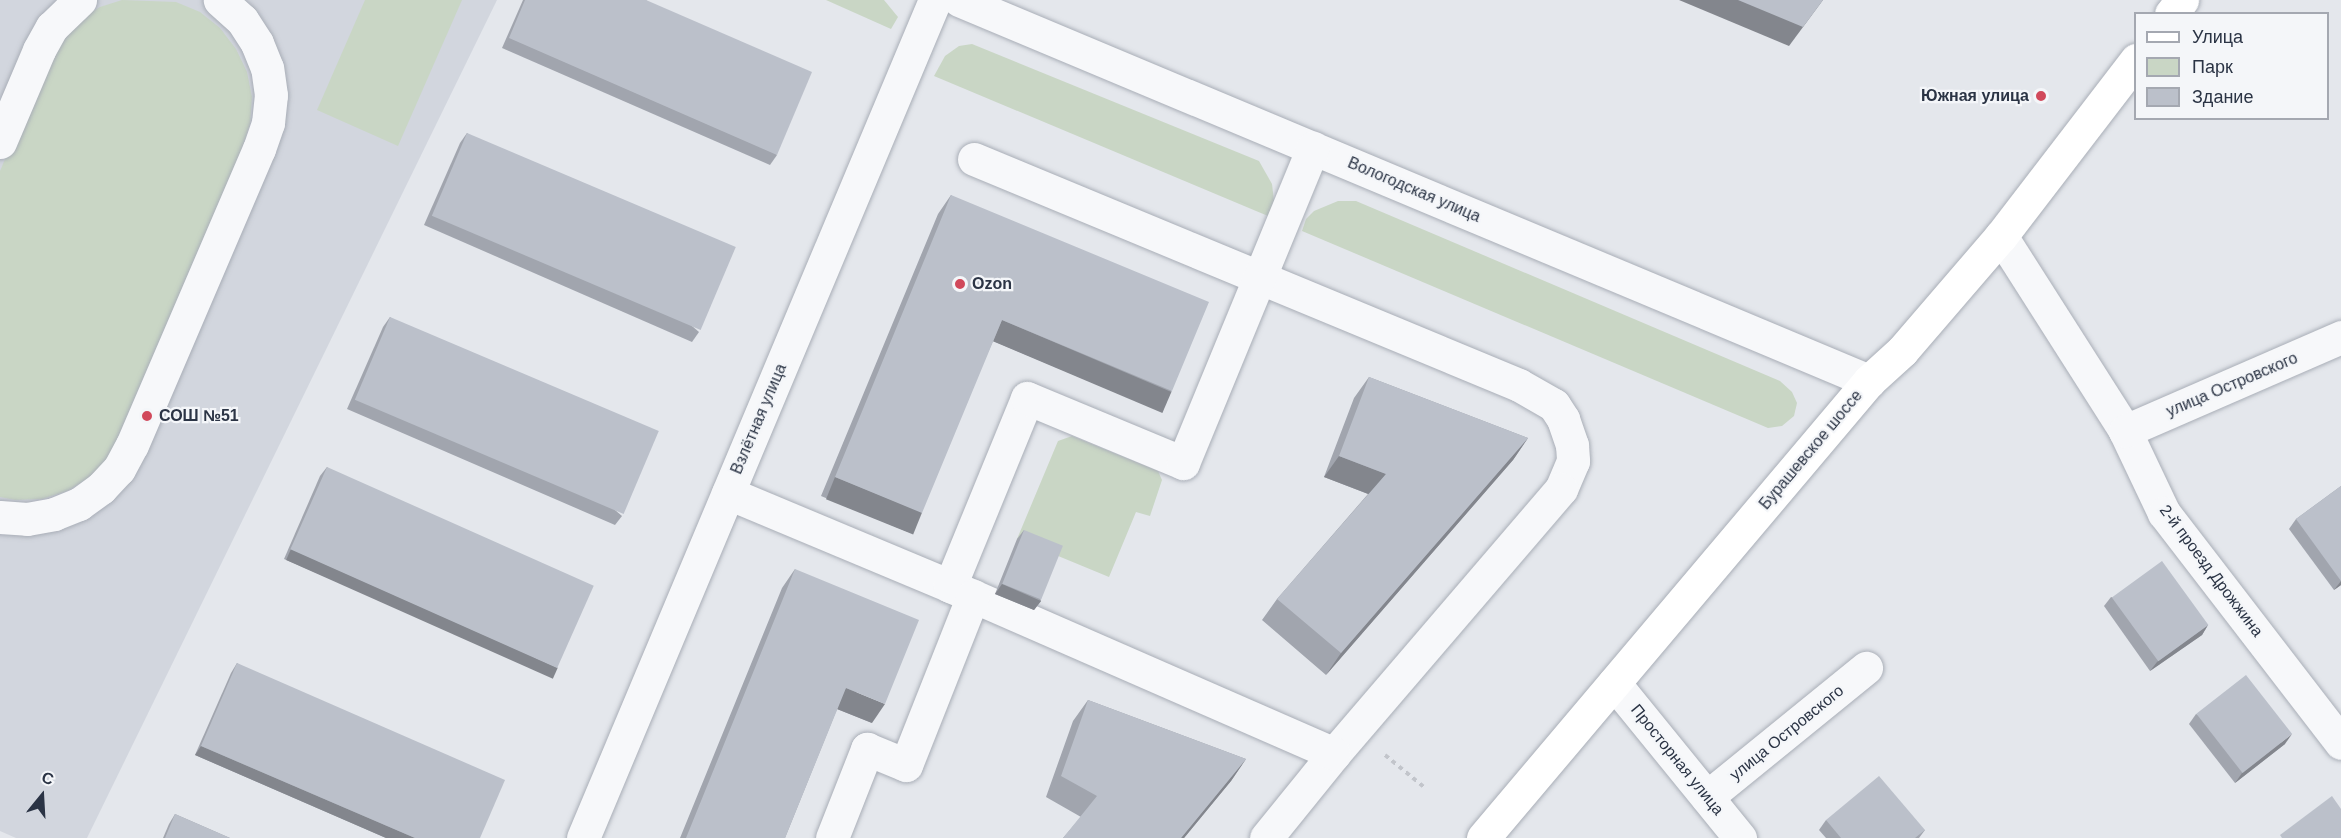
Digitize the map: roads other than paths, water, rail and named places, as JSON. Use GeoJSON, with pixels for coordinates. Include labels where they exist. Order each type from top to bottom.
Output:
{"type":"FeatureCollection","features":[{"type":"Feature","properties":{"kind":"main road"},"geometry":{"type":"LineString","coordinates":[[2173,12],[2182,0]]}},
{"type":"Feature","properties":{"kind":"main road","name":"Бурашевское шоссе"},"geometry":{"type":"LineString","coordinates":[[1484,838],[1869,381],[1902,351],[2001,236],[2134,63]]}},
{"type":"Feature","properties":{"kind":"street"},"geometry":{"type":"LineString","coordinates":[[0,142],[39,51],[52,27],[80,0]]}},
{"type":"Feature","properties":{"kind":"street"},"geometry":{"type":"LineString","coordinates":[[0,517],[27,519],[62,511],[79,504],[101,489],[119,469],[132,445],[250,171],[268,123],[271,95],[267,68],[257,43],[242,20],[220,0]]}},
{"type":"Feature","properties":{"kind":"street","name":"Взлётная улица"},"geometry":{"type":"LineString","coordinates":[[583,838],[935,0]]}},
{"type":"Feature","properties":{"kind":"street","name":"Вологодская улица"},"geometry":{"type":"LineString","coordinates":[[959,0],[1869,381]]}},
{"type":"Feature","properties":{"kind":"street"},"geometry":{"type":"LineString","coordinates":[[0,112],[38,24]]}},
{"type":"Feature","properties":{"kind":"street"},"geometry":{"type":"LineString","coordinates":[[832,838],[867,749],[906,765],[1027,398],[1183,463],[1313,148]]}},
{"type":"Feature","properties":{"kind":"street"},"geometry":{"type":"LineString","coordinates":[[974,159],[1535,393],[1554,405],[1563,419],[1572,445],[1573,460],[1561,489],[1355,729],[1266,838]]}},
{"type":"Feature","properties":{"kind":"street","name":"2-й проезд Дрожжина"},"geometry":{"type":"LineString","coordinates":[[2001,236],[2125,431],[2164,513],[2341,743]]}},
{"type":"Feature","properties":{"kind":"street","name":"улица Островского"},"geometry":{"type":"LineString","coordinates":[[2125,431],[2340,340]]}},
{"type":"Feature","properties":{"kind":"street"},"geometry":{"type":"LineString","coordinates":[[728,493],[962,591],[1334,754]]}},
{"type":"Feature","properties":{"kind":"street","name":"улица Островского"},"geometry":{"type":"LineString","coordinates":[[1707,797],[1866,668]]}},
{"type":"Feature","properties":{"kind":"street","name":"Просторная улица"},"geometry":{"type":"LineString","coordinates":[[1614,683],[1740,838]]}},
{"type":"Feature","properties":{"kind":"place","name":"Южная улица"},"geometry":{"type":"Point","coordinates":[2041,96]}},
{"type":"Feature","properties":{"kind":"place","name":"Ozon"},"geometry":{"type":"Point","coordinates":[960,284]}},
{"type":"Feature","properties":{"kind":"place","name":"СОШ №51"},"geometry":{"type":"Point","coordinates":[147,416]}}]}
